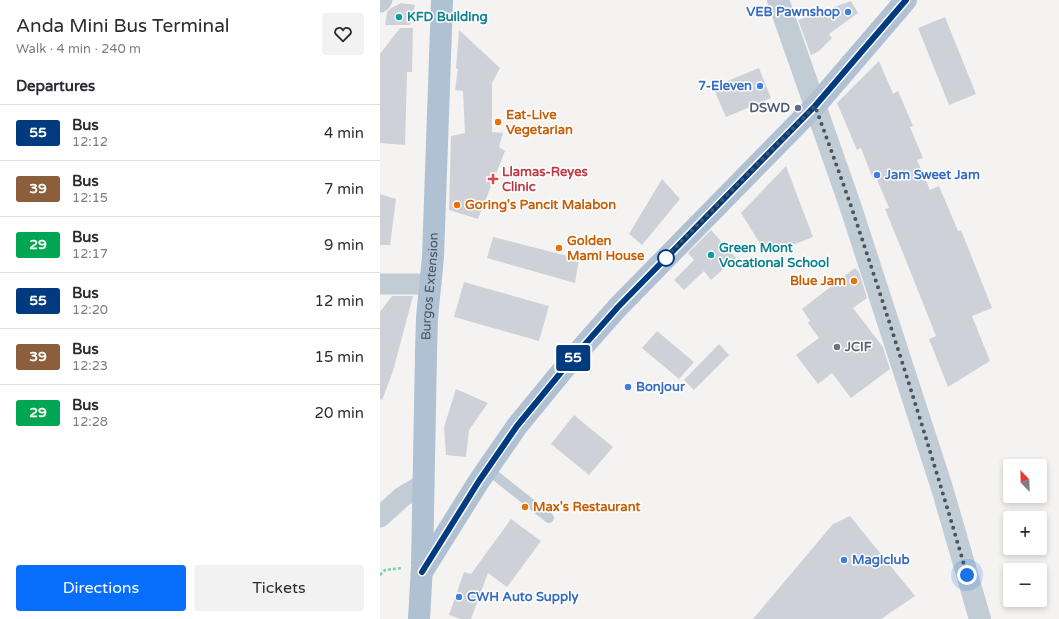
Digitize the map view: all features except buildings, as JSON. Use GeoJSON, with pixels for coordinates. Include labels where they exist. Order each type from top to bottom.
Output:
{"type":"FeatureCollection","features":[{"type":"Feature","properties":{"kind":"main road","name":"Burgos Extension"},"geometry":{"type":"LineString","coordinates":[[420,619],[427,332],[431,284],[442,0]]}},
{"type":"Feature","properties":{"kind":"main road"},"geometry":{"type":"LineString","coordinates":[[422,572],[487,469],[517,426],[568,365],[618,307],[815,106],[906,0]]}},
{"type":"Feature","properties":{"kind":"street"},"geometry":{"type":"LineString","coordinates":[[778,0],[850,205],[942,488],[980,619]]}},
{"type":"Feature","properties":{"kind":"street"},"geometry":{"type":"LineString","coordinates":[[380,284],[431,284]]}},
{"type":"Feature","properties":{"kind":"street"},"geometry":{"type":"LineString","coordinates":[[380,517],[402,497],[424,484]]}},
{"type":"Feature","properties":{"kind":"lane"},"geometry":{"type":"LineString","coordinates":[[487,469],[549,518]]}},
{"type":"Feature","properties":{"kind":"bus line","name":"55"},"geometry":{"type":"LineString","coordinates":[[422,572],[479,481],[517,426],[572,359],[618,307],[815,106],[906,0]]}},
{"type":"Feature","properties":{"kind":"place","name":"VEB Pawnshop"},"geometry":{"type":"Point","coordinates":[848,12]}},
{"type":"Feature","properties":{"kind":"place","name":"KFD Building"},"geometry":{"type":"Point","coordinates":[399,17]}},
{"type":"Feature","properties":{"kind":"place","name":"7-Eleven"},"geometry":{"type":"Point","coordinates":[760,86]}},
{"type":"Feature","properties":{"kind":"place","name":"DSWD"},"geometry":{"type":"Point","coordinates":[798,108]}},
{"type":"Feature","properties":{"kind":"place","name":"Eat-Live Vegetarian"},"geometry":{"type":"Point","coordinates":[498,122]}},
{"type":"Feature","properties":{"kind":"place","name":"Jam Sweet Jam"},"geometry":{"type":"Point","coordinates":[877,175]}},
{"type":"Feature","properties":{"kind":"place","name":"Llamas-Reyes Clinic"},"geometry":{"type":"Point","coordinates":[493,179]}},
{"type":"Feature","properties":{"kind":"place","name":"Goring's Pancit Malabon"},"geometry":{"type":"Point","coordinates":[457,205]}},
{"type":"Feature","properties":{"kind":"place","name":"Golden Mami House"},"geometry":{"type":"Point","coordinates":[559,248]}},
{"type":"Feature","properties":{"kind":"place","name":"Green Mont Vocational School"},"geometry":{"type":"Point","coordinates":[711,255]}},
{"type":"Feature","properties":{"kind":"place","name":"Blue Jam"},"geometry":{"type":"Point","coordinates":[854,281]}},
{"type":"Feature","properties":{"kind":"place","name":"JCIF"},"geometry":{"type":"Point","coordinates":[837,347]}},
{"type":"Feature","properties":{"kind":"place","name":"Bonjour"},"geometry":{"type":"Point","coordinates":[628,387]}},
{"type":"Feature","properties":{"kind":"place","name":"Max's Restaurant"},"geometry":{"type":"Point","coordinates":[525,507]}},
{"type":"Feature","properties":{"kind":"place","name":"Magiclub"},"geometry":{"type":"Point","coordinates":[844,560]}},
{"type":"Feature","properties":{"kind":"place","name":"CWH Auto Supply"},"geometry":{"type":"Point","coordinates":[459,597]}},
{"type":"Feature","properties":{"kind":"route"},"geometry":{"type":"LineString","coordinates":[[666,258],[661,262],[815,106],[850,205],[928,443],[967,575]]}}]}
